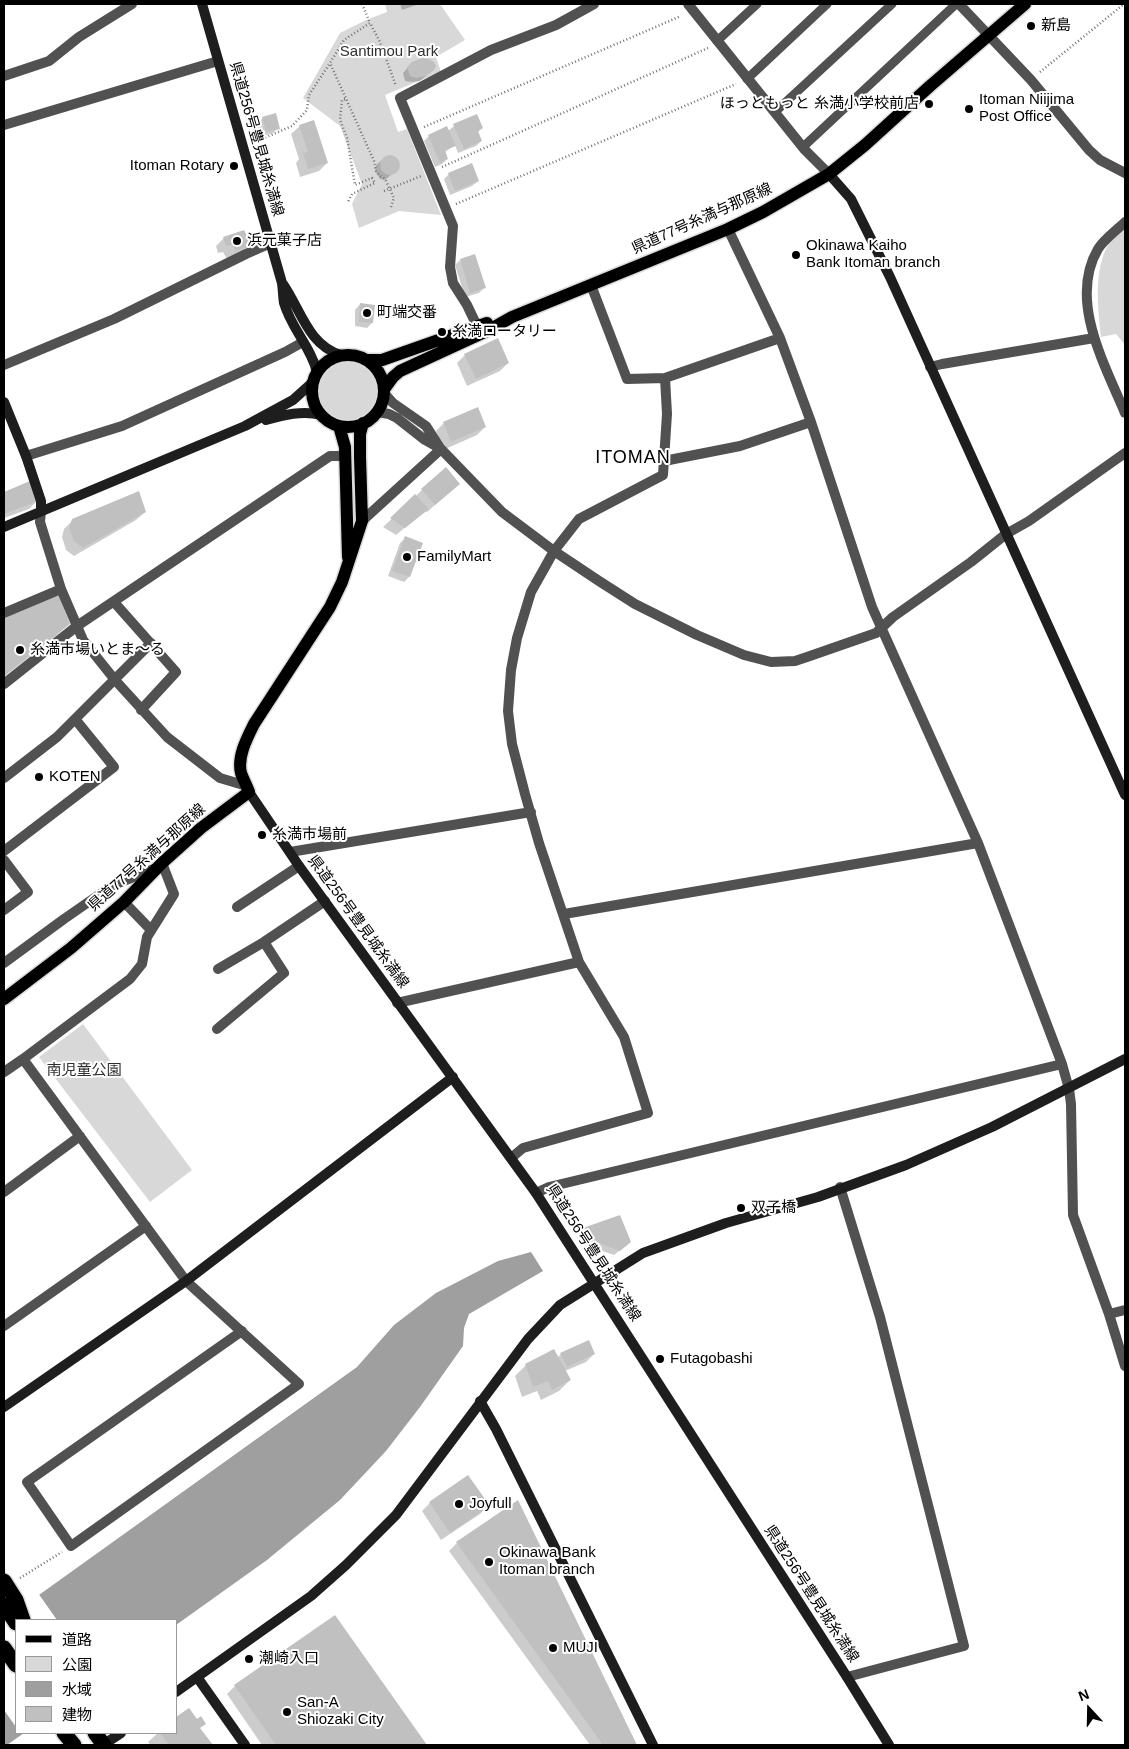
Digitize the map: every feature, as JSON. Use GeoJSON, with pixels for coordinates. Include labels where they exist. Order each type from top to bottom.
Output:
{"type":"FeatureCollection","features":[{"type":"Feature","properties":{"kind":"highway"},"geometry":{"type":"LineString","coordinates":[[11,1580],[8,1604],[15,1621]]}},
{"type":"Feature","properties":{"kind":"highway"},"geometry":{"type":"LineString","coordinates":[[8,1604],[23,1619]]}},
{"type":"Feature","properties":{"kind":"highway"},"geometry":{"type":"LineString","coordinates":[[4,1648],[15,1664]]}},
{"type":"Feature","properties":{"kind":"highway"},"geometry":{"type":"LineString","coordinates":[[4,1652],[15,1664]]}},
{"type":"Feature","properties":{"kind":"highway"},"geometry":{"type":"LineString","coordinates":[[65,1734],[74,1745]]}},
{"type":"Feature","properties":{"kind":"highway"},"geometry":{"type":"LineString","coordinates":[[96,1734],[104,1745]]}},
{"type":"Feature","properties":{"kind":"main road","name":"県道77号糸満与那原線"},"geometry":{"type":"LineString","coordinates":[[385,391],[393,377],[415,363],[489,330],[512,317],[728,229],[763,212],[830,174],[1024,4]]}},
{"type":"Feature","properties":{"kind":"main road","name":"県道77号糸満与那原線"},"geometry":{"type":"LineString","coordinates":[[368,360],[382,360],[477,326],[512,317]]}},
{"type":"Feature","properties":{"kind":"main road"},"geometry":{"type":"LineString","coordinates":[[350,354],[368,360],[376,367],[381,376],[385,391],[382,403],[371,419],[363,424],[340,426],[330,422],[321,415],[314,399],[315,377],[332,358],[341,355],[350,354]]}},
{"type":"Feature","properties":{"kind":"main road"},"geometry":{"type":"LineString","coordinates":[[248,789],[241,772],[242,755],[246,739],[330,607],[342,582],[362,521],[360,434],[363,424]]}},
{"type":"Feature","properties":{"kind":"main road"},"geometry":{"type":"LineString","coordinates":[[340,426],[346,456],[349,562]]}},
{"type":"Feature","properties":{"kind":"main road","name":"県道77号糸満与那原線"},"geometry":{"type":"LineString","coordinates":[[4,999],[71,948],[124,902],[159,865],[248,789]]}},
{"type":"Feature","properties":{"kind":"street"},"geometry":{"type":"LineString","coordinates":[[4,76],[49,61],[79,37],[132,4]]}},
{"type":"Feature","properties":{"kind":"street","name":"県道256号豊見城糸満線"},"geometry":{"type":"LineString","coordinates":[[202,4],[271,243],[282,283],[286,307],[315,362],[315,377]]}},
{"type":"Feature","properties":{"kind":"street"},"geometry":{"type":"LineString","coordinates":[[477,326],[467,305],[453,283],[450,267],[453,226],[400,98],[491,50],[556,25],[594,4]]}},
{"type":"Feature","properties":{"kind":"street"},"geometry":{"type":"LineString","coordinates":[[958,4],[989,34],[1031,80],[1089,150],[1100,160],[1125,173]]}},
{"type":"Feature","properties":{"kind":"street"},"geometry":{"type":"LineString","coordinates":[[692,5],[717,41],[803,147],[830,174],[851,199],[930,367],[1125,795]]}},
{"type":"Feature","properties":{"kind":"street"},"geometry":{"type":"LineString","coordinates":[[4,125],[218,61]]}},
{"type":"Feature","properties":{"kind":"street"},"geometry":{"type":"LineString","coordinates":[[1125,222],[1098,248],[1090,270],[1087,298],[1094,338],[1125,413]]}},
{"type":"Feature","properties":{"kind":"street"},"geometry":{"type":"LineString","coordinates":[[728,229],[780,338],[811,422],[872,607],[978,843],[1062,1064],[1069,1088],[1072,1128],[1073,1215],[1109,1314],[1125,1366]]}},
{"type":"Feature","properties":{"kind":"street"},"geometry":{"type":"LineString","coordinates":[[4,365],[114,319],[271,243]]}},
{"type":"Feature","properties":{"kind":"street","name":"県道256号豊見城糸満線"},"geometry":{"type":"LineString","coordinates":[[282,283],[293,298],[302,319],[319,343],[331,352],[341,355]]}},
{"type":"Feature","properties":{"kind":"street"},"geometry":{"type":"LineString","coordinates":[[592,284],[627,379],[665,378],[780,338]]}},
{"type":"Feature","properties":{"kind":"street"},"geometry":{"type":"LineString","coordinates":[[930,367],[1094,338]]}},
{"type":"Feature","properties":{"kind":"street"},"geometry":{"type":"LineString","coordinates":[[26,456],[122,426],[303,342]]}},
{"type":"Feature","properties":{"kind":"street"},"geometry":{"type":"LineString","coordinates":[[4,527],[245,426],[293,400],[315,377]]}},
{"type":"Feature","properties":{"kind":"street"},"geometry":{"type":"LineString","coordinates":[[511,1158],[523,1148],[648,1113],[624,1036],[579,962],[539,843],[512,744],[508,711],[511,670],[517,638],[531,592],[554,551],[580,519],[663,476],[667,414],[665,378]]}},
{"type":"Feature","properties":{"kind":"street"},"geometry":{"type":"LineString","coordinates":[[385,391],[394,403],[426,426],[441,449],[502,512],[554,551],[635,604],[728,649],[771,662],[795,661],[876,633],[893,617],[971,562],[1006,534],[1029,521],[1125,453]]}},
{"type":"Feature","properties":{"kind":"street"},"geometry":{"type":"LineString","coordinates":[[4,402],[26,456],[41,501],[40,522],[61,589],[83,640],[115,680],[167,737],[220,778],[248,789]]}},
{"type":"Feature","properties":{"kind":"street"},"geometry":{"type":"LineString","coordinates":[[377,412],[396,418],[425,440],[441,449]]}},
{"type":"Feature","properties":{"kind":"street"},"geometry":{"type":"LineString","coordinates":[[245,426],[290,414],[312,413],[321,415]]}},
{"type":"Feature","properties":{"kind":"street"},"geometry":{"type":"LineString","coordinates":[[664,461],[740,446],[811,422]]}},
{"type":"Feature","properties":{"kind":"street"},"geometry":{"type":"LineString","coordinates":[[362,521],[441,449]]}},
{"type":"Feature","properties":{"kind":"street"},"geometry":{"type":"LineString","coordinates":[[4,684],[77,626],[330,456],[346,456]]}},
{"type":"Feature","properties":{"kind":"street"},"geometry":{"type":"LineString","coordinates":[[4,612],[61,589]]}},
{"type":"Feature","properties":{"kind":"street"},"geometry":{"type":"LineString","coordinates":[[114,602],[176,672],[141,710]]}},
{"type":"Feature","properties":{"kind":"street"},"geometry":{"type":"LineString","coordinates":[[4,778],[57,737],[151,643]]}},
{"type":"Feature","properties":{"kind":"street"},"geometry":{"type":"LineString","coordinates":[[4,851],[114,766],[76,719]]}},
{"type":"Feature","properties":{"kind":"street","name":"県道256号豊見城糸満線"},"geometry":{"type":"LineString","coordinates":[[248,789],[299,866],[536,1192],[889,1745]]}},
{"type":"Feature","properties":{"kind":"street"},"geometry":{"type":"LineString","coordinates":[[290,852],[531,812]]}},
{"type":"Feature","properties":{"kind":"street"},"geometry":{"type":"LineString","coordinates":[[564,914],[978,843]]}},
{"type":"Feature","properties":{"kind":"street"},"geometry":{"type":"LineString","coordinates":[[4,860],[28,892],[4,910]]}},
{"type":"Feature","properties":{"kind":"street"},"geometry":{"type":"LineString","coordinates":[[4,964],[113,885],[159,865],[174,894],[147,936],[142,964],[130,979],[4,1072]]}},
{"type":"Feature","properties":{"kind":"street"},"geometry":{"type":"LineString","coordinates":[[237,907],[299,866]]}},
{"type":"Feature","properties":{"kind":"street"},"geometry":{"type":"LineString","coordinates":[[218,968],[264,942],[325,901]]}},
{"type":"Feature","properties":{"kind":"street"},"geometry":{"type":"LineString","coordinates":[[124,902],[151,930]]}},
{"type":"Feature","properties":{"kind":"street"},"geometry":{"type":"LineString","coordinates":[[217,1029],[284,973],[264,942]]}},
{"type":"Feature","properties":{"kind":"street"},"geometry":{"type":"LineString","coordinates":[[397,1002],[579,962]]}},
{"type":"Feature","properties":{"kind":"street"},"geometry":{"type":"LineString","coordinates":[[23,1059],[186,1280],[242,1331],[299,1384],[71,1546],[27,1482],[242,1331]]}},
{"type":"Feature","properties":{"kind":"street"},"geometry":{"type":"LineString","coordinates":[[178,1691],[311,1596],[346,1565],[396,1515],[528,1339],[560,1305],[594,1282],[643,1253],[906,1165],[992,1127],[1125,1059]]}},
{"type":"Feature","properties":{"kind":"street"},"geometry":{"type":"LineString","coordinates":[[536,1192],[568,1182],[1062,1064]]}},
{"type":"Feature","properties":{"kind":"street"},"geometry":{"type":"LineString","coordinates":[[4,1407],[186,1280],[453,1077]]}},
{"type":"Feature","properties":{"kind":"street"},"geometry":{"type":"LineString","coordinates":[[4,1192],[80,1136]]}},
{"type":"Feature","properties":{"kind":"street"},"geometry":{"type":"LineString","coordinates":[[840,1187],[880,1316],[964,1646],[847,1677]]}},
{"type":"Feature","properties":{"kind":"street"},"geometry":{"type":"LineString","coordinates":[[4,1326],[146,1226]]}},
{"type":"Feature","properties":{"kind":"street"},"geometry":{"type":"LineString","coordinates":[[1109,1314],[1125,1310]]}},
{"type":"Feature","properties":{"kind":"street"},"geometry":{"type":"LineString","coordinates":[[480,1401],[496,1429],[653,1745]]}},
{"type":"Feature","properties":{"kind":"street"},"geometry":{"type":"LineString","coordinates":[[197,1678],[245,1745]]}},
{"type":"Feature","properties":{"kind":"street"},"geometry":{"type":"LineString","coordinates":[[104,1745],[120,1734]]}},
{"type":"Feature","properties":{"kind":"lane"},"geometry":{"type":"LineString","coordinates":[[717,41],[757,4]]}},
{"type":"Feature","properties":{"kind":"lane"},"geometry":{"type":"LineString","coordinates":[[748,79],[827,4]]}},
{"type":"Feature","properties":{"kind":"lane"},"geometry":{"type":"LineString","coordinates":[[775,112],[892,4]]}},
{"type":"Feature","properties":{"kind":"lane"},"geometry":{"type":"LineString","coordinates":[[803,147],[958,4]]}},
{"type":"Feature","properties":{"kind":"path"},"geometry":{"type":"LineString","coordinates":[[362,4],[380,42],[400,98]]}},
{"type":"Feature","properties":{"kind":"path"},"geometry":{"type":"LineString","coordinates":[[1031,80],[1124,4]]}},
{"type":"Feature","properties":{"kind":"path"},"geometry":{"type":"LineString","coordinates":[[414,131],[681,15],[692,5]]}},
{"type":"Feature","properties":{"kind":"path"},"geometry":{"type":"LineString","coordinates":[[262,139],[292,126],[307,110],[310,95],[344,40],[370,23]]}},
{"type":"Feature","properties":{"kind":"path"},"geometry":{"type":"LineString","coordinates":[[384,191],[704,51],[717,41]]}},
{"type":"Feature","properties":{"kind":"path"},"geometry":{"type":"LineString","coordinates":[[330,63],[374,161],[376,171],[391,188],[394,198],[391,208]]}},
{"type":"Feature","properties":{"kind":"path"},"geometry":{"type":"LineString","coordinates":[[445,208],[748,79]]}},
{"type":"Feature","properties":{"kind":"path"},"geometry":{"type":"LineString","coordinates":[[345,99],[342,100],[340,120],[347,138],[355,185],[372,178],[375,182],[352,194],[348,202]]}},
{"type":"Feature","properties":{"kind":"path"},"geometry":{"type":"LineString","coordinates":[[11,1580],[71,1546]]}},
{"type":"Feature","properties":{"kind":"green space","name":"Santimou Park"},"geometry":{"type":"Polygon","coordinates":[[[385,4],[440,4],[465,40],[436,57],[441,72],[385,95],[398,132],[407,129],[441,215],[399,211],[359,228],[352,204],[362,184],[340,126],[303,98],[340,33],[387,12],[385,4]]]}},
{"type":"Feature","properties":{"kind":"green space"},"geometry":{"type":"Polygon","coordinates":[[[1125,226],[1125,345],[1116,334],[1101,337],[1098,289],[1104,254],[1110,241],[1125,226]]]}},
{"type":"Feature","properties":{"kind":"green space"},"geometry":{"type":"Polygon","coordinates":[[[348,360],[364,365],[369,369],[373,374],[378,390],[373,406],[369,411],[364,415],[348,420],[332,415],[327,411],[323,406],[318,390],[323,374],[327,369],[332,365],[348,360]]]}},
{"type":"Feature","properties":{"kind":"green space","name":"南児童公園"},"geometry":{"type":"Polygon","coordinates":[[[83,1024],[192,1170],[150,1202],[39,1057],[83,1024]]]}},
{"type":"Feature","properties":{"kind":"water"},"geometry":{"type":"Polygon","coordinates":[[[531,1252],[543,1271],[469,1314],[464,1328],[463,1346],[386,1451],[340,1500],[267,1560],[178,1624],[178,1619],[15,1619],[15,1734],[23,1734],[7,1745],[4,1745],[4,1620],[357,1367],[394,1325],[436,1293],[498,1261],[531,1252]]]}},
{"type":"Feature","properties":{"kind":"pier"},"geometry":{"type":"Polygon","coordinates":[[[38,1593],[56,1619],[15,1619],[15,1726],[4,1710],[4,1617],[38,1593]]]}},
{"type":"Feature","properties":{"kind":"building"},"geometry":{"type":"Polygon","coordinates":[[[422,58],[434,62],[436,66],[434,70],[426,76],[416,78],[410,76],[407,67],[412,62],[422,58]]]}},
{"type":"Feature","properties":{"kind":"building"},"geometry":{"type":"Polygon","coordinates":[[[276,113],[280,129],[266,132],[262,117],[276,113]]]}},
{"type":"Feature","properties":{"kind":"building"},"geometry":{"type":"Polygon","coordinates":[[[477,114],[483,128],[478,131],[482,141],[464,149],[453,124],[477,114]]]}},
{"type":"Feature","properties":{"kind":"building"},"geometry":{"type":"Polygon","coordinates":[[[314,120],[328,163],[308,169],[303,153],[308,152],[299,125],[314,120]]]}},
{"type":"Feature","properties":{"kind":"building"},"geometry":{"type":"Polygon","coordinates":[[[447,126],[456,146],[445,150],[448,159],[440,163],[428,135],[447,126]]]}},
{"type":"Feature","properties":{"kind":"building"},"geometry":{"type":"Polygon","coordinates":[[[386,155],[394,155],[400,161],[400,169],[394,175],[386,175],[380,169],[380,161],[386,155]]]}},
{"type":"Feature","properties":{"kind":"building"},"geometry":{"type":"Polygon","coordinates":[[[472,163],[479,181],[455,191],[448,173],[472,163]]]}},
{"type":"Feature","properties":{"kind":"building","name":"浜元菓子店"},"geometry":{"type":"Polygon","coordinates":[[[244,230],[252,245],[236,251],[232,245],[226,246],[223,237],[244,230]]]}},
{"type":"Feature","properties":{"kind":"building"},"geometry":{"type":"Polygon","coordinates":[[[475,254],[486,288],[470,293],[460,259],[475,254]]]}},
{"type":"Feature","properties":{"kind":"building","name":"町端交番"},"geometry":{"type":"Polygon","coordinates":[[[360,303],[375,305],[373,323],[359,322],[360,303]]]}},
{"type":"Feature","properties":{"kind":"building"},"geometry":{"type":"Polygon","coordinates":[[[498,338],[509,363],[476,379],[464,354],[498,338]]]}},
{"type":"Feature","properties":{"kind":"building"},"geometry":{"type":"Polygon","coordinates":[[[478,407],[486,427],[451,442],[443,422],[478,407]]]}},
{"type":"Feature","properties":{"kind":"building"},"geometry":{"type":"Polygon","coordinates":[[[446,467],[460,484],[435,505],[421,489],[446,467]]]}},
{"type":"Feature","properties":{"kind":"building"},"geometry":{"type":"Polygon","coordinates":[[[30,481],[38,501],[4,514],[4,492],[30,481]]]}},
{"type":"Feature","properties":{"kind":"building"},"geometry":{"type":"Polygon","coordinates":[[[139,491],[146,512],[83,548],[74,541],[69,528],[72,519],[139,491]]]}},
{"type":"Feature","properties":{"kind":"building"},"geometry":{"type":"Polygon","coordinates":[[[415,494],[429,509],[405,528],[390,518],[415,494]]]}},
{"type":"Feature","properties":{"kind":"building","name":"FamilyMart"},"geometry":{"type":"Polygon","coordinates":[[[405,536],[423,543],[410,577],[392,571],[405,536]]]}},
{"type":"Feature","properties":{"kind":"building","name":"糸満市場いとま～る"},"geometry":{"type":"Polygon","coordinates":[[[58,594],[70,624],[4,676],[4,618],[58,594]]]}},
{"type":"Feature","properties":{"kind":"building"},"geometry":{"type":"Polygon","coordinates":[[[620,1215],[631,1242],[620,1251],[596,1242],[583,1228],[620,1215]]]}},
{"type":"Feature","properties":{"kind":"building"},"geometry":{"type":"Polygon","coordinates":[[[589,1340],[595,1354],[567,1367],[560,1353],[589,1340]]]}},
{"type":"Feature","properties":{"kind":"building"},"geometry":{"type":"Polygon","coordinates":[[[554,1349],[571,1380],[552,1390],[548,1381],[533,1387],[525,1364],[554,1349]]]}},
{"type":"Feature","properties":{"kind":"building","name":"Joyfull"},"geometry":{"type":"Polygon","coordinates":[[[468,1475],[490,1506],[450,1533],[429,1502],[468,1475]]]}},
{"type":"Feature","properties":{"kind":"building"},"geometry":{"type":"Polygon","coordinates":[[[518,1500],[637,1745],[603,1745],[456,1542],[518,1500]]]}},
{"type":"Feature","properties":{"kind":"building"},"geometry":{"type":"Polygon","coordinates":[[[335,1615],[427,1745],[276,1745],[234,1685],[335,1615]]]}},
{"type":"Feature","properties":{"kind":"building"},"geometry":{"type":"Polygon","coordinates":[[[189,1708],[197,1719],[201,1716],[206,1724],[200,1728],[213,1745],[169,1745],[161,1734],[178,1734],[178,1716],[189,1708]]]}},
{"type":"Feature","properties":{"kind":"place","name":"新島"},"geometry":{"type":"Point","coordinates":[1031,26]}},
{"type":"Feature","properties":{"kind":"place","name":"ほっともっと 糸満小学校前店"},"geometry":{"type":"Point","coordinates":[929,104]}},
{"type":"Feature","properties":{"kind":"place","name":"Itoman Niijima Post Office"},"geometry":{"type":"Point","coordinates":[969,109]}},
{"type":"Feature","properties":{"kind":"place","name":"Itoman Rotary"},"geometry":{"type":"Point","coordinates":[234,166]}},
{"type":"Feature","properties":{"kind":"place","name":"浜元菓子店"},"geometry":{"type":"Point","coordinates":[237,241]}},
{"type":"Feature","properties":{"kind":"place","name":"Okinawa Kaiho Bank Itoman branch"},"geometry":{"type":"Point","coordinates":[796,255]}},
{"type":"Feature","properties":{"kind":"place","name":"町端交番"},"geometry":{"type":"Point","coordinates":[367,313]}},
{"type":"Feature","properties":{"kind":"place","name":"糸満ロータリー"},"geometry":{"type":"Point","coordinates":[442,332]}},
{"type":"Feature","properties":{"kind":"place","name":"FamilyMart"},"geometry":{"type":"Point","coordinates":[407,557]}},
{"type":"Feature","properties":{"kind":"place","name":"糸満市場いとま～る"},"geometry":{"type":"Point","coordinates":[20,650]}},
{"type":"Feature","properties":{"kind":"place","name":"KOTEN"},"geometry":{"type":"Point","coordinates":[39,777]}},
{"type":"Feature","properties":{"kind":"place","name":"糸満市場前"},"geometry":{"type":"Point","coordinates":[262,835]}},
{"type":"Feature","properties":{"kind":"place","name":"双子橋"},"geometry":{"type":"Point","coordinates":[741,1208]}},
{"type":"Feature","properties":{"kind":"place","name":"Futagobashi"},"geometry":{"type":"Point","coordinates":[660,1359]}},
{"type":"Feature","properties":{"kind":"place","name":"Joyfull"},"geometry":{"type":"Point","coordinates":[459,1504]}},
{"type":"Feature","properties":{"kind":"place","name":"Okinawa Bank Itoman branch"},"geometry":{"type":"Point","coordinates":[489,1562]}},
{"type":"Feature","properties":{"kind":"place","name":"MUJI"},"geometry":{"type":"Point","coordinates":[553,1648]}},
{"type":"Feature","properties":{"kind":"place","name":"潮崎入口"},"geometry":{"type":"Point","coordinates":[249,1659]}},
{"type":"Feature","properties":{"kind":"place","name":"San-A Shiozaki City"},"geometry":{"type":"Point","coordinates":[287,1712]}},
{"type":"Feature","properties":{"kind":"district","name":"ITOMAN"},"geometry":{"type":"Point","coordinates":[633,458]}}]}
